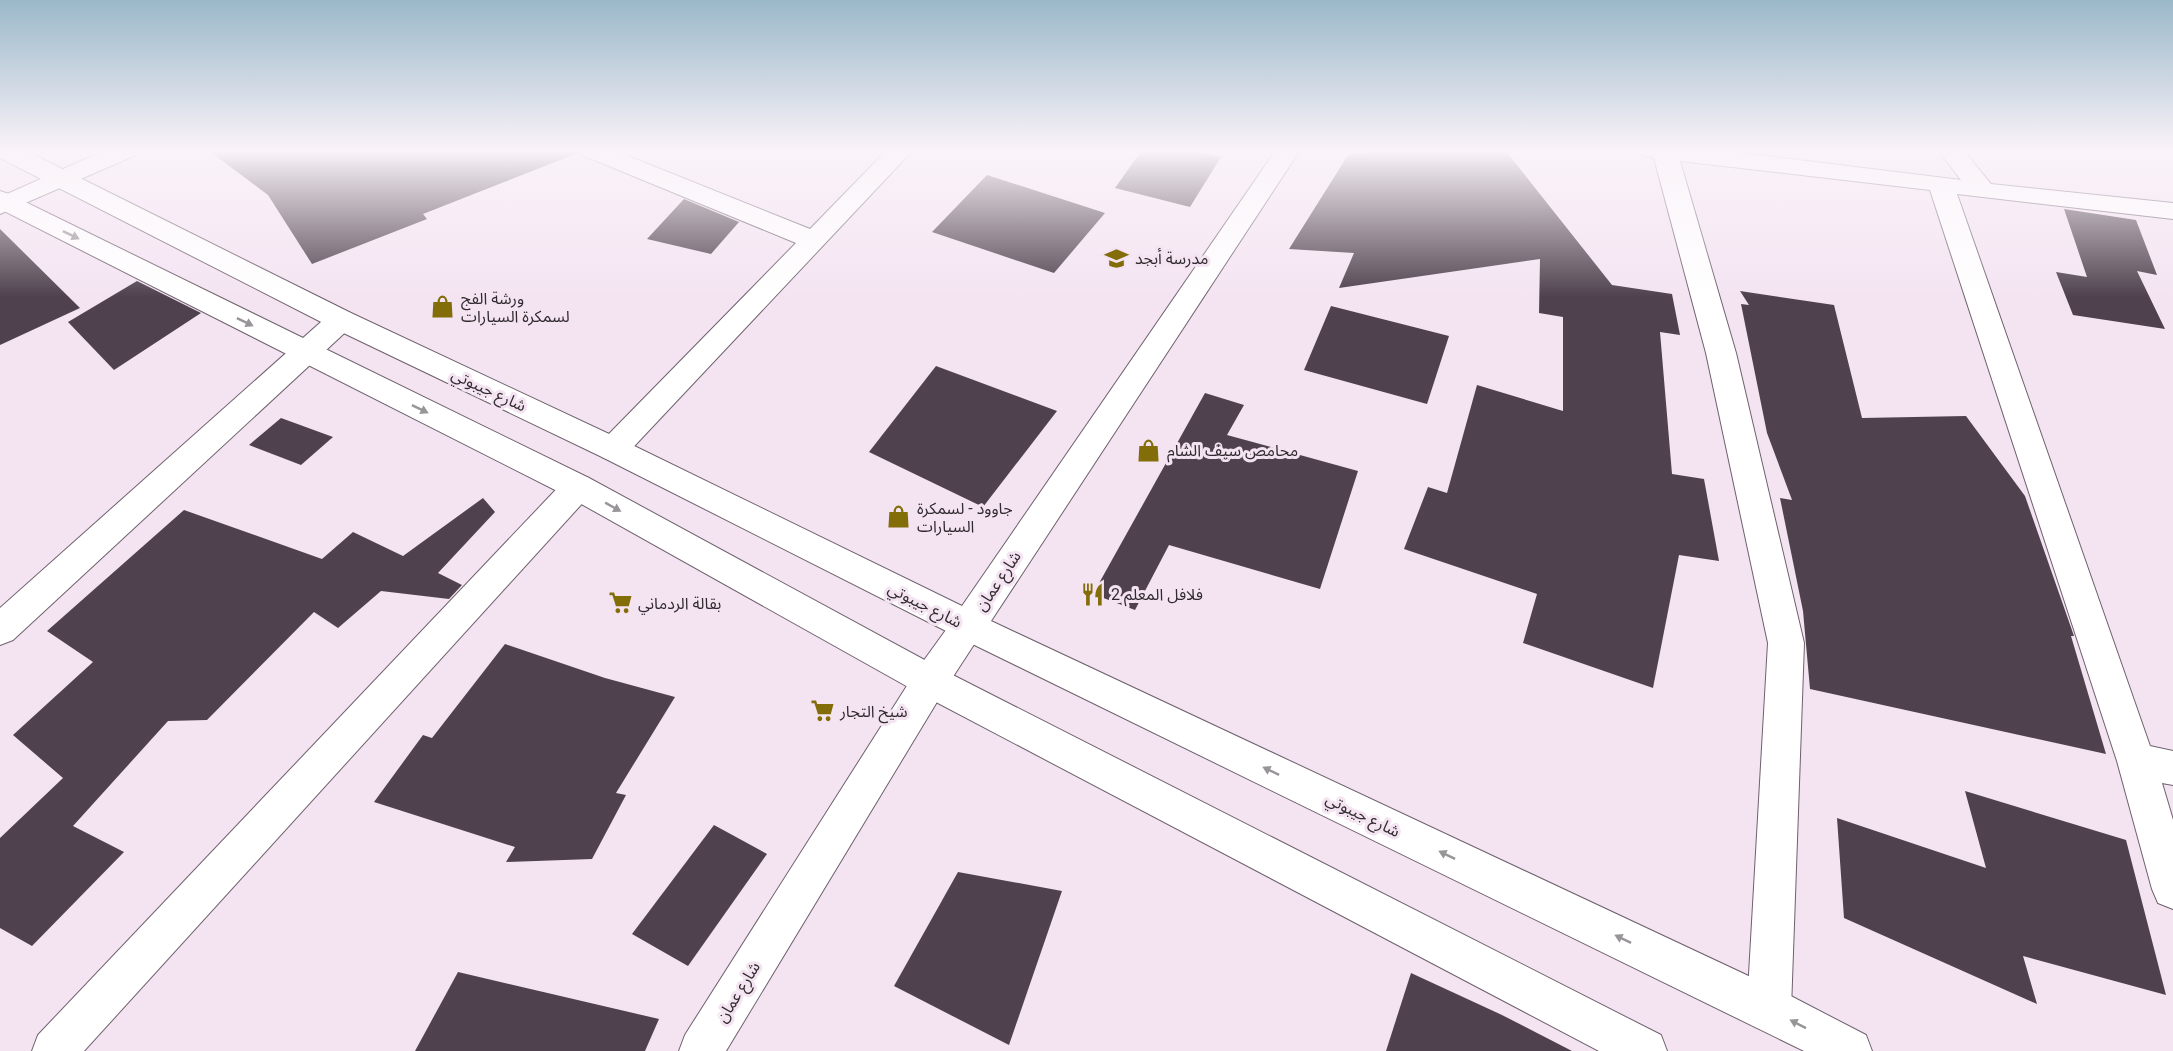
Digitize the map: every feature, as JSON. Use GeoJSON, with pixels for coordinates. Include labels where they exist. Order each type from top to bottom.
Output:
{"type":"FeatureCollection","features":[{"type":"Feature","properties":{"kind":"street","name":"شارع جيبوتي"},"geometry":{"type":"LineString","coordinates":[[98,199],[341,320],[613,449],[968,626],[1768,1009],[1850,1051]]}},
{"type":"Feature","properties":{"kind":"street"},"geometry":{"type":"LineString","coordinates":[[712,199],[813,240]]}},
{"type":"Feature","properties":{"kind":"street"},"geometry":{"type":"LineString","coordinates":[[54,1051],[613,449],[853,199]]}},
{"type":"Feature","properties":{"kind":"street","name":"شارع عمان"},"geometry":{"type":"LineString","coordinates":[[701,1051],[930,681],[1255,199]]}},
{"type":"Feature","properties":{"kind":"street"},"geometry":{"type":"LineString","coordinates":[[1673,199],[1721,353],[1786,643],[1768,1009]]}},
{"type":"Feature","properties":{"kind":"street"},"geometry":{"type":"LineString","coordinates":[[1946,199],[2136,761],[2173,889]]}},
{"type":"Feature","properties":{"kind":"street"},"geometry":{"type":"LineString","coordinates":[[2063,199],[2173,210]]}},
{"type":"Feature","properties":{"kind":"street"},"geometry":{"type":"LineString","coordinates":[[2,203],[578,487],[930,681],[1645,1051]]}},
{"type":"Feature","properties":{"kind":"street"},"geometry":{"type":"LineString","coordinates":[[0,630],[304,351],[341,320]]}},
{"type":"Feature","properties":{"kind":"street"},"geometry":{"type":"LineString","coordinates":[[2136,761],[2173,768]]}},
{"type":"Feature","properties":{"kind":"building"},"geometry":{"type":"Polygon","coordinates":[[[271,199],[461,199],[423,214],[427,219],[312,264],[271,199]]]}},
{"type":"Feature","properties":{"kind":"building"},"geometry":{"type":"Polygon","coordinates":[[[684,199],[739,222],[711,254],[647,239],[684,199]]]}},
{"type":"Feature","properties":{"kind":"building"},"geometry":{"type":"Polygon","coordinates":[[[964,199],[1062,199],[1105,213],[1054,273],[932,232],[964,199]]]}},
{"type":"Feature","properties":{"kind":"building"},"geometry":{"type":"Polygon","coordinates":[[[1159,199],[1195,199],[1190,207],[1159,199]]]}},
{"type":"Feature","properties":{"kind":"building"},"geometry":{"type":"Polygon","coordinates":[[[1320,199],[1544,199],[1612,285],[1672,294],[1680,335],[1660,332],[1672,474],[1704,479],[1719,561],[1679,555],[1653,688],[1523,643],[1537,594],[1404,549],[1428,487],[1447,493],[1477,385],[1563,411],[1563,317],[1539,313],[1540,259],[1339,288],[1354,253],[1289,249],[1320,199]]]}},
{"type":"Feature","properties":{"kind":"building"},"geometry":{"type":"Polygon","coordinates":[[[2064,209],[2136,220],[2157,275],[2137,271],[2165,329],[2073,315],[2056,272],[2087,277],[2064,209]]]}},
{"type":"Feature","properties":{"kind":"building"},"geometry":{"type":"Polygon","coordinates":[[[0,229],[80,308],[0,345],[0,229]]]}},
{"type":"Feature","properties":{"kind":"building"},"geometry":{"type":"Polygon","coordinates":[[[137,281],[201,313],[114,370],[68,322],[137,281]]]}},
{"type":"Feature","properties":{"kind":"building"},"geometry":{"type":"Polygon","coordinates":[[[1740,291],[1834,305],[1862,418],[1966,416],[2025,496],[2074,636],[2071,636],[2106,754],[1810,689],[1803,611],[1780,498],[1792,500],[1767,433],[1741,304],[1749,305],[1740,291]]]}},
{"type":"Feature","properties":{"kind":"building"},"geometry":{"type":"Polygon","coordinates":[[[1331,306],[1449,336],[1427,404],[1304,370],[1331,306]]]}},
{"type":"Feature","properties":{"kind":"building"},"geometry":{"type":"Polygon","coordinates":[[[936,366],[1057,411],[983,507],[869,452],[936,366]]]}},
{"type":"Feature","properties":{"kind":"building"},"geometry":{"type":"Polygon","coordinates":[[[1205,393],[1244,405],[1227,435],[1358,471],[1320,589],[1169,545],[1135,610],[1093,594],[1205,393]]]}},
{"type":"Feature","properties":{"kind":"building"},"geometry":{"type":"Polygon","coordinates":[[[281,418],[333,437],[301,465],[249,445],[281,418]]]}},
{"type":"Feature","properties":{"kind":"building"},"geometry":{"type":"Polygon","coordinates":[[[483,498],[495,512],[438,573],[462,585],[449,599],[381,591],[338,628],[314,612],[207,720],[168,721],[73,826],[124,852],[32,946],[0,928],[0,838],[63,778],[13,735],[93,662],[47,631],[184,510],[322,559],[353,532],[403,556],[483,498]]]}},
{"type":"Feature","properties":{"kind":"building"},"geometry":{"type":"Polygon","coordinates":[[[505,644],[605,678],[675,697],[616,793],[626,795],[592,859],[506,862],[515,847],[374,802],[423,735],[432,738],[505,644]]]}},
{"type":"Feature","properties":{"kind":"building"},"geometry":{"type":"Polygon","coordinates":[[[1965,791],[2126,840],[2166,995],[2023,956],[2037,1004],[1844,918],[1837,818],[1986,868],[1965,791]]]}},
{"type":"Feature","properties":{"kind":"building"},"geometry":{"type":"Polygon","coordinates":[[[714,825],[767,854],[688,966],[632,934],[714,825]]]}},
{"type":"Feature","properties":{"kind":"building"},"geometry":{"type":"Polygon","coordinates":[[[958,872],[1062,891],[1009,1045],[894,986],[958,872]]]}},
{"type":"Feature","properties":{"kind":"building"},"geometry":{"type":"Polygon","coordinates":[[[458,972],[659,1019],[645,1051],[415,1051],[458,972]]]}},
{"type":"Feature","properties":{"kind":"building"},"geometry":{"type":"Polygon","coordinates":[[[1411,973],[1502,1015],[1572,1051],[1386,1051],[1411,973]]]}},
{"type":"Feature","properties":{"kind":"place","name":"مدرسة أبجد"},"geometry":{"type":"Point","coordinates":[1117,258]}},
{"type":"Feature","properties":{"kind":"place","name":"ورشة الفج لسمكرة السيارات"},"geometry":{"type":"Point","coordinates":[443,307]}},
{"type":"Feature","properties":{"kind":"place","name":"محامص سيف الشام"},"geometry":{"type":"Point","coordinates":[1149,450]}},
{"type":"Feature","properties":{"kind":"place","name":"جاوود - لسمكرة السيارات"},"geometry":{"type":"Point","coordinates":[899,517]}},
{"type":"Feature","properties":{"kind":"place","name":"فلافل المعلم 2"},"geometry":{"type":"Point","coordinates":[1093,594]}},
{"type":"Feature","properties":{"kind":"place","name":"بقالة الردماني"},"geometry":{"type":"Point","coordinates":[620,603]}},
{"type":"Feature","properties":{"kind":"place","name":"شيخ التجار"},"geometry":{"type":"Point","coordinates":[822,711]}}]}
